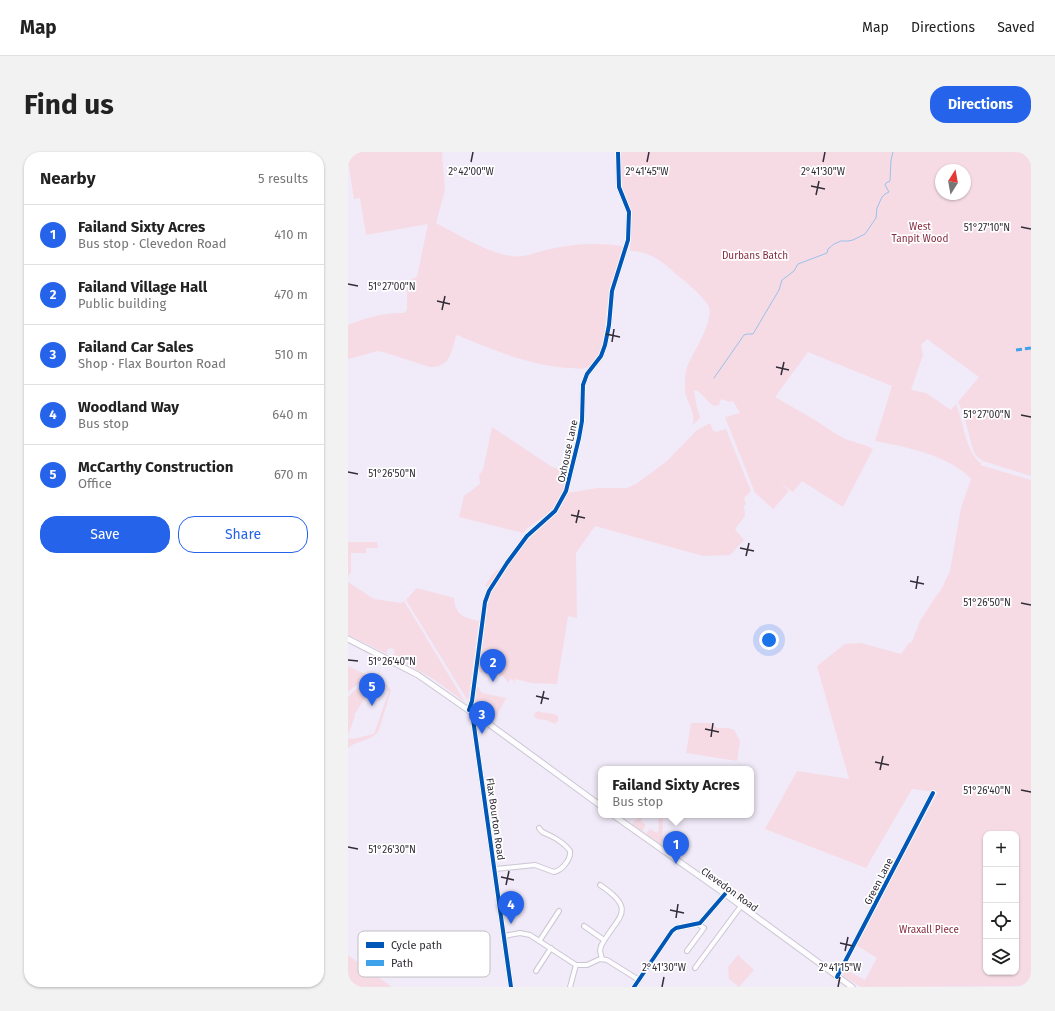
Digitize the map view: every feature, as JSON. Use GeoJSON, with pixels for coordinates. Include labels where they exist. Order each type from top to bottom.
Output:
{"type":"FeatureCollection","features":[{"type":"Feature","properties":{"kind":"main road"},"geometry":{"type":"LineString","coordinates":[[348,639],[418,675],[486,722],[598,804]]}},
{"type":"Feature","properties":{"kind":"main road","name":"Clevedon Road"},"geometry":{"type":"LineString","coordinates":[[617,818],[852,987]]}},
{"type":"Feature","properties":{"kind":"street","name":"Oxhouse Lane"},"geometry":{"type":"LineString","coordinates":[[472,712],[472,701],[487,596],[501,570],[527,536],[557,508],[566,491],[582,421],[583,385],[587,374],[599,360],[605,345],[609,326],[612,291],[628,240],[629,212],[619,187],[618,152]]}},
{"type":"Feature","properties":{"kind":"street","name":"Flax Bourton Road"},"geometry":{"type":"LineString","coordinates":[[472,712],[511,987]]}},
{"type":"Feature","properties":{"kind":"street","name":"Green Lane"},"geometry":{"type":"LineString","coordinates":[[837,977],[932,793]]}},
{"type":"Feature","properties":{"kind":"street"},"geometry":{"type":"LineString","coordinates":[[495,869],[534,865],[550,872],[560,870],[570,856],[570,851],[566,846],[552,836],[541,834],[539,828]]}},
{"type":"Feature","properties":{"kind":"street"},"geometry":{"type":"LineString","coordinates":[[555,872],[556,878]]}},
{"type":"Feature","properties":{"kind":"street"},"geometry":{"type":"LineString","coordinates":[[602,959],[600,949],[604,940],[619,919],[622,910],[621,903],[603,885]]}},
{"type":"Feature","properties":{"kind":"street"},"geometry":{"type":"LineString","coordinates":[[634,987],[672,931],[676,928],[698,924],[724,894]]}},
{"type":"Feature","properties":{"kind":"street"},"geometry":{"type":"LineString","coordinates":[[695,968],[741,906]]}},
{"type":"Feature","properties":{"kind":"street"},"geometry":{"type":"LineString","coordinates":[[540,940],[550,921],[559,911]]}},
{"type":"Feature","properties":{"kind":"street"},"geometry":{"type":"LineString","coordinates":[[687,951],[704,928],[698,924]]}},
{"type":"Feature","properties":{"kind":"street"},"geometry":{"type":"LineString","coordinates":[[587,926],[604,940]]}},
{"type":"Feature","properties":{"kind":"street"},"geometry":{"type":"LineString","coordinates":[[504,936],[526,933],[540,940],[576,965],[587,965],[602,959],[609,961],[638,980]]}},
{"type":"Feature","properties":{"kind":"street"},"geometry":{"type":"LineString","coordinates":[[536,971],[552,948]]}},
{"type":"Feature","properties":{"kind":"street"},"geometry":{"type":"LineString","coordinates":[[570,987],[576,965]]}},
{"type":"Feature","properties":{"kind":"street"},"geometry":{"type":"LineString","coordinates":[[540,966],[544,969]]}},
{"type":"Feature","properties":{"kind":"green space"},"geometry":{"type":"Polygon","coordinates":[[[348,152],[442,152],[445,190],[436,223],[492,251],[516,256],[578,245],[606,244],[625,247],[609,296],[603,346],[600,355],[595,362],[591,366],[582,369],[539,364],[498,351],[457,335],[449,358],[437,366],[430,367],[378,351],[348,359],[348,325],[376,316],[391,313],[404,313],[407,310],[407,281],[417,277],[428,224],[366,235],[360,198],[354,199],[348,152]]]}},
{"type":"Feature","properties":{"kind":"green space"},"geometry":{"type":"Polygon","coordinates":[[[620,152],[1031,152],[1031,476],[983,461],[976,456],[963,412],[958,402],[979,377],[927,339],[921,345],[923,355],[911,390],[926,393],[951,410],[956,404],[968,445],[976,459],[981,463],[980,465],[1031,480],[1031,986],[861,987],[843,976],[844,969],[865,980],[877,958],[856,945],[938,792],[912,789],[866,868],[765,829],[797,771],[849,779],[817,666],[845,644],[861,643],[901,654],[909,643],[912,642],[920,621],[941,590],[950,571],[961,508],[971,479],[952,464],[939,458],[912,449],[875,441],[892,386],[808,352],[775,397],[845,439],[873,449],[843,507],[802,481],[793,492],[780,483],[789,491],[773,509],[755,493],[725,417],[740,413],[733,401],[729,402],[722,399],[719,405],[714,406],[696,390],[694,391],[700,418],[692,426],[693,416],[686,396],[685,374],[706,327],[710,311],[708,305],[694,289],[656,258],[637,251],[630,251],[631,210],[622,189],[620,152]]]}},
{"type":"Feature","properties":{"kind":"green space"},"geometry":{"type":"Polygon","coordinates":[[[710,423],[713,430],[716,432],[726,429],[751,491],[744,498],[746,504],[744,506],[745,516],[735,529],[744,540],[730,555],[703,556],[595,526],[576,553],[577,618],[568,616],[557,684],[531,683],[516,679],[512,686],[514,681],[510,679],[508,683],[503,676],[478,672],[487,599],[498,579],[518,551],[547,521],[558,514],[558,510],[568,493],[597,488],[627,488],[636,484],[667,461],[697,430],[710,423]]]}},
{"type":"Feature","properties":{"kind":"green space"},"geometry":{"type":"Polygon","coordinates":[[[492,427],[552,467],[569,472],[555,507],[523,533],[459,517],[464,496],[480,484],[479,475],[483,470],[492,427]]]}},
{"type":"Feature","properties":{"kind":"green space"},"geometry":{"type":"Polygon","coordinates":[[[348,542],[377,542],[378,548],[366,548],[366,553],[351,553],[351,572],[348,576],[348,542]]]}},
{"type":"Feature","properties":{"kind":"green space"},"geometry":{"type":"Polygon","coordinates":[[[499,568],[493,581],[487,587],[485,586],[492,575],[499,568]]]}},
{"type":"Feature","properties":{"kind":"green space"},"geometry":{"type":"Polygon","coordinates":[[[348,582],[374,599],[401,603],[404,601],[465,702],[432,678],[391,656],[395,653],[392,648],[387,649],[387,654],[348,635],[348,582]]]}},
{"type":"Feature","properties":{"kind":"green space"},"geometry":{"type":"Polygon","coordinates":[[[417,588],[454,598],[456,608],[461,615],[469,619],[479,621],[468,701],[406,600],[417,588]]]}},
{"type":"Feature","properties":{"kind":"green space"},"geometry":{"type":"Polygon","coordinates":[[[382,665],[378,675],[391,690],[379,730],[373,736],[348,748],[348,738],[352,739],[374,734],[389,691],[386,690],[387,688],[376,677],[382,665]]]}},
{"type":"Feature","properties":{"kind":"green space"},"geometry":{"type":"Polygon","coordinates":[[[348,666],[371,677],[355,686],[348,692],[348,666]]]}},
{"type":"Feature","properties":{"kind":"green space"},"geometry":{"type":"Polygon","coordinates":[[[371,681],[363,701],[354,715],[355,716],[348,735],[348,697],[355,690],[371,681]]]}},
{"type":"Feature","properties":{"kind":"green space"},"geometry":{"type":"Polygon","coordinates":[[[478,687],[482,693],[506,698],[493,723],[479,711],[475,705],[476,688],[478,687]]]}},
{"type":"Feature","properties":{"kind":"green space"},"geometry":{"type":"Polygon","coordinates":[[[538,711],[551,713],[558,716],[558,721],[555,724],[546,720],[537,719],[534,716],[538,711]]]}},
{"type":"Feature","properties":{"kind":"green space"},"geometry":{"type":"Polygon","coordinates":[[[691,723],[711,723],[717,728],[729,728],[734,730],[740,741],[737,761],[686,753],[691,723]]]}},
{"type":"Feature","properties":{"kind":"green space"},"geometry":{"type":"Polygon","coordinates":[[[637,818],[643,818],[641,821],[646,825],[642,831],[632,824],[637,818]]]}},
{"type":"Feature","properties":{"kind":"green space"},"geometry":{"type":"Polygon","coordinates":[[[658,818],[662,818],[662,845],[646,834],[650,829],[657,833],[659,830],[658,818]]]}},
{"type":"Feature","properties":{"kind":"green space"},"geometry":{"type":"Polygon","coordinates":[[[348,955],[358,962],[358,977],[378,977],[392,987],[348,987],[348,955]]]}},
{"type":"Feature","properties":{"kind":"green space"},"geometry":{"type":"Polygon","coordinates":[[[738,955],[754,970],[739,987],[729,979],[728,967],[738,955]]]}},
{"type":"Feature","properties":{"kind":"waterway"},"geometry":{"type":"LineString","coordinates":[[714,378],[744,335],[753,334],[779,290],[782,280],[794,271],[798,264],[827,253],[828,249],[834,244],[841,241],[853,240],[865,234],[876,218],[877,208],[882,197],[889,192],[885,185],[890,181],[893,152]]}},
{"type":"Feature","properties":{"kind":"marked path"},"geometry":{"type":"LineString","coordinates":[[1016,350],[1031,348]]}},
{"type":"Feature","properties":{"kind":"cycle path"},"geometry":{"type":"LineString","coordinates":[[469,710],[472,701],[485,602],[489,591],[527,536],[555,511],[566,491],[582,421],[583,385],[587,374],[601,356],[605,345],[609,325],[612,291],[628,240],[629,212],[619,187],[618,152]]}},
{"type":"Feature","properties":{"kind":"cycle path"},"geometry":{"type":"LineString","coordinates":[[472,712],[511,987]]}},
{"type":"Feature","properties":{"kind":"cycle path"},"geometry":{"type":"LineString","coordinates":[[837,977],[933,793]]}},
{"type":"Feature","properties":{"kind":"cycle path"},"geometry":{"type":"LineString","coordinates":[[634,987],[672,931],[676,928],[700,923],[725,894]]}},
{"type":"Feature","properties":{"kind":"place","name":"Failand Village Hall"},"geometry":{"type":"Point","coordinates":[493,682]}},
{"type":"Feature","properties":{"kind":"place","name":"McCarthy Construction"},"geometry":{"type":"Point","coordinates":[372,706]}},
{"type":"Feature","properties":{"kind":"place","name":"Failand Car Sales"},"geometry":{"type":"Point","coordinates":[482,734]}},
{"type":"Feature","properties":{"kind":"place","name":"Failand Sixty Acres"},"geometry":{"type":"Point","coordinates":[676,864]}},
{"type":"Feature","properties":{"kind":"place","name":"Woodland Way"},"geometry":{"type":"Point","coordinates":[511,924]}},
{"type":"Feature","properties":{"kind":"park label","name":"West Tanpit Wood"},"geometry":{"type":"Point","coordinates":[920,232]}},
{"type":"Feature","properties":{"kind":"park label","name":"Durbans Batch"},"geometry":{"type":"Point","coordinates":[755,255]}},
{"type":"Feature","properties":{"kind":"park label","name":"Wraxall Piece"},"geometry":{"type":"Point","coordinates":[929,929]}}]}
